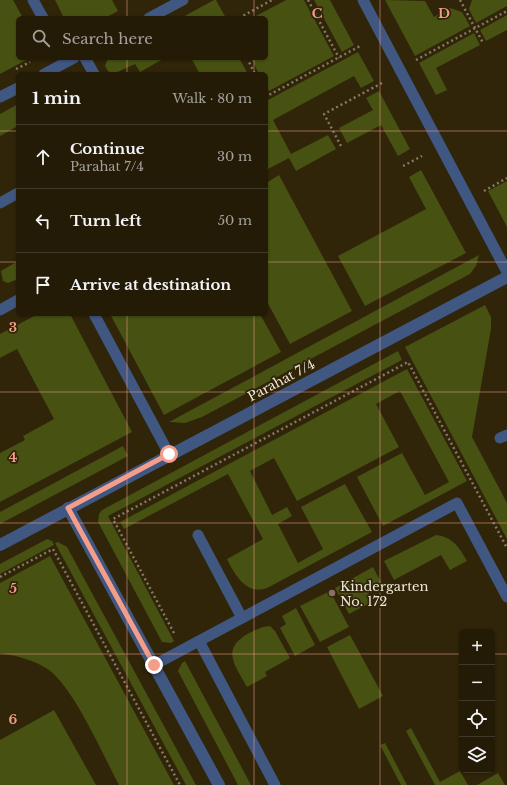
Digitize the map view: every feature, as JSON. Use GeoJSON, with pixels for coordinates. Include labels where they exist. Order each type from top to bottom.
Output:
{"type":"FeatureCollection","features":[{"type":"Feature","properties":{"kind":"street","name":"Parahat 7/4"},"geometry":{"type":"LineString","coordinates":[[0,545],[169,454],[507,277]]}},
{"type":"Feature","properties":{"kind":"street"},"geometry":{"type":"LineString","coordinates":[[68,508],[219,785]]}},
{"type":"Feature","properties":{"kind":"lane"},"geometry":{"type":"LineString","coordinates":[[33,0],[42,16]]}},
{"type":"Feature","properties":{"kind":"lane"},"geometry":{"type":"LineString","coordinates":[[153,16],[183,0]]}},
{"type":"Feature","properties":{"kind":"lane"},"geometry":{"type":"LineString","coordinates":[[363,0],[507,272]]}},
{"type":"Feature","properties":{"kind":"lane"},"geometry":{"type":"LineString","coordinates":[[47,72],[66,60]]}},
{"type":"Feature","properties":{"kind":"lane"},"geometry":{"type":"LineString","coordinates":[[86,60],[93,72]]}},
{"type":"Feature","properties":{"kind":"lane"},"geometry":{"type":"LineString","coordinates":[[0,97],[16,89]]}},
{"type":"Feature","properties":{"kind":"lane"},"geometry":{"type":"LineString","coordinates":[[0,203],[16,194]]}},
{"type":"Feature","properties":{"kind":"lane"},"geometry":{"type":"LineString","coordinates":[[2,305],[16,301]]}},
{"type":"Feature","properties":{"kind":"lane"},"geometry":{"type":"LineString","coordinates":[[95,316],[169,454]]}},
{"type":"Feature","properties":{"kind":"lane"},"geometry":{"type":"LineString","coordinates":[[154,665],[457,504],[507,597]]}},
{"type":"Feature","properties":{"kind":"lane"},"geometry":{"type":"LineString","coordinates":[[198,535],[242,618]]}},
{"type":"Feature","properties":{"kind":"lane"},"geometry":{"type":"LineString","coordinates":[[199,641],[275,785]]}},
{"type":"Feature","properties":{"kind":"path"},"geometry":{"type":"LineString","coordinates":[[243,16],[272,0]]}},
{"type":"Feature","properties":{"kind":"path"},"geometry":{"type":"LineString","coordinates":[[308,0],[339,58]]}},
{"type":"Feature","properties":{"kind":"path"},"geometry":{"type":"LineString","coordinates":[[460,0],[483,43]]}},
{"type":"Feature","properties":{"kind":"path"},"geometry":{"type":"LineString","coordinates":[[413,61],[507,11]]}},
{"type":"Feature","properties":{"kind":"path"},"geometry":{"type":"LineString","coordinates":[[268,95],[362,46]]}},
{"type":"Feature","properties":{"kind":"path"},"geometry":{"type":"LineString","coordinates":[[248,60],[254,72]]}},
{"type":"Feature","properties":{"kind":"path"},"geometry":{"type":"LineString","coordinates":[[342,146],[324,114],[382,83]]}},
{"type":"Feature","properties":{"kind":"path"},"geometry":{"type":"LineString","coordinates":[[403,166],[422,156]]}},
{"type":"Feature","properties":{"kind":"path"},"geometry":{"type":"LineString","coordinates":[[484,191],[507,178]]}},
{"type":"Feature","properties":{"kind":"path"},"geometry":{"type":"LineString","coordinates":[[183,650],[114,519],[408,362],[507,548]]}},
{"type":"Feature","properties":{"kind":"path"},"geometry":{"type":"LineString","coordinates":[[0,577],[53,549],[180,785]]}},
{"type":"Feature","properties":{"kind":"green space"},"geometry":{"type":"Polygon","coordinates":[[[0,0],[13,0],[22,16],[16,16],[16,60],[26,60],[0,74],[0,0]]]}},
{"type":"Feature","properties":{"kind":"green space"},"geometry":{"type":"Polygon","coordinates":[[[55,0],[112,0],[118,11],[109,16],[63,16],[55,0]]]}},
{"type":"Feature","properties":{"kind":"green space"},"geometry":{"type":"Polygon","coordinates":[[[216,0],[225,16],[185,16],[216,0]]]}},
{"type":"Feature","properties":{"kind":"green space"},"geometry":{"type":"Polygon","coordinates":[[[286,0],[304,0],[334,56],[269,91],[268,72],[258,72],[252,60],[268,60],[268,16],[256,16],[286,0]]]}},
{"type":"Feature","properties":{"kind":"green space"},"geometry":{"type":"Polygon","coordinates":[[[314,0],[330,0],[354,45],[342,52],[314,0]]]}},
{"type":"Feature","properties":{"kind":"green space"},"geometry":{"type":"Polygon","coordinates":[[[385,0],[425,1],[434,17],[450,8],[462,12],[470,26],[415,56],[385,0]]]}},
{"type":"Feature","properties":{"kind":"green space"},"geometry":{"type":"Polygon","coordinates":[[[472,0],[507,0],[507,6],[476,23],[469,9],[472,0]]]}},
{"type":"Feature","properties":{"kind":"green space"},"geometry":{"type":"Polygon","coordinates":[[[507,15],[507,30],[486,41],[480,30],[507,15]]]}},
{"type":"Feature","properties":{"kind":"green space"},"geometry":{"type":"Polygon","coordinates":[[[474,33],[480,45],[436,68],[447,90],[436,95],[419,63],[474,33]]]}},
{"type":"Feature","properties":{"kind":"green space"},"geometry":{"type":"Polygon","coordinates":[[[358,52],[374,81],[361,88],[354,76],[273,120],[291,154],[328,135],[336,149],[296,171],[289,158],[268,169],[268,100],[358,52]]]}},
{"type":"Feature","properties":{"kind":"green space"},"geometry":{"type":"Polygon","coordinates":[[[107,60],[161,60],[140,72],[135,64],[117,72],[110,72],[105,66],[107,60]]]}},
{"type":"Feature","properties":{"kind":"green space"},"geometry":{"type":"Polygon","coordinates":[[[192,60],[240,60],[247,72],[199,72],[192,60]]]}},
{"type":"Feature","properties":{"kind":"green space"},"geometry":{"type":"Polygon","coordinates":[[[379,91],[410,149],[398,156],[381,125],[347,143],[339,128],[373,110],[366,98],[379,91]]]}},
{"type":"Feature","properties":{"kind":"green space"},"geometry":{"type":"Polygon","coordinates":[[[16,105],[16,127],[0,136],[0,114],[16,105]]]}},
{"type":"Feature","properties":{"kind":"green space"},"geometry":{"type":"Polygon","coordinates":[[[421,170],[466,253],[365,306],[338,256],[426,209],[409,177],[421,170]]]}},
{"type":"Feature","properties":{"kind":"green space"},"geometry":{"type":"Polygon","coordinates":[[[279,175],[352,311],[290,344],[268,304],[268,182],[279,175]]]}},
{"type":"Feature","properties":{"kind":"green space"},"geometry":{"type":"Polygon","coordinates":[[[507,181],[507,227],[488,191],[507,181]]]}},
{"type":"Feature","properties":{"kind":"green space"},"geometry":{"type":"Polygon","coordinates":[[[479,255],[476,266],[470,274],[202,417],[185,423],[169,422],[479,255]]]}},
{"type":"Feature","properties":{"kind":"green space"},"geometry":{"type":"Polygon","coordinates":[[[16,262],[16,280],[8,283],[3,281],[1,271],[16,262]]]}},
{"type":"Feature","properties":{"kind":"green space"},"geometry":{"type":"Polygon","coordinates":[[[485,305],[491,317],[491,329],[472,437],[507,503],[507,539],[405,347],[485,305]]]}},
{"type":"Feature","properties":{"kind":"green space"},"geometry":{"type":"Polygon","coordinates":[[[34,316],[71,316],[132,432],[0,502],[0,453],[25,440],[23,436],[54,419],[17,349],[0,358],[0,334],[34,316]]]}},
{"type":"Feature","properties":{"kind":"green space"},"geometry":{"type":"Polygon","coordinates":[[[111,316],[261,316],[281,352],[164,415],[111,316]]]}},
{"type":"Feature","properties":{"kind":"green space"},"geometry":{"type":"Polygon","coordinates":[[[398,351],[402,360],[108,516],[174,641],[171,643],[162,642],[98,522],[99,514],[102,510],[398,351]]]}},
{"type":"Feature","properties":{"kind":"green space"},"geometry":{"type":"Polygon","coordinates":[[[407,369],[467,481],[383,526],[357,477],[402,453],[425,495],[449,482],[400,391],[376,404],[399,447],[297,501],[274,458],[250,471],[272,515],[287,507],[292,516],[278,524],[298,563],[323,549],[301,507],[345,484],[372,532],[269,587],[255,589],[243,583],[234,572],[227,559],[263,539],[228,474],[124,529],[120,522],[407,369]]]}},
{"type":"Feature","properties":{"kind":"green space"},"geometry":{"type":"Polygon","coordinates":[[[123,446],[128,456],[0,524],[0,512],[123,446]]]}},
{"type":"Feature","properties":{"kind":"green space"},"geometry":{"type":"Polygon","coordinates":[[[436,535],[451,540],[461,551],[467,561],[450,570],[441,555],[394,580],[384,561],[436,535]]]}},
{"type":"Feature","properties":{"kind":"green space"},"geometry":{"type":"Polygon","coordinates":[[[47,539],[52,541],[54,545],[0,574],[0,564],[47,539]]]}},
{"type":"Feature","properties":{"kind":"green space"},"geometry":{"type":"Polygon","coordinates":[[[58,542],[67,547],[196,785],[186,785],[55,543],[58,542]]]}},
{"type":"Feature","properties":{"kind":"green space"},"geometry":{"type":"Polygon","coordinates":[[[50,556],[174,785],[119,785],[88,724],[69,692],[59,679],[49,670],[32,661],[0,653],[0,583],[50,556]]]}},
{"type":"Feature","properties":{"kind":"green space"},"geometry":{"type":"Polygon","coordinates":[[[373,567],[383,586],[368,593],[372,602],[349,614],[335,588],[373,567]]]}},
{"type":"Feature","properties":{"kind":"green space"},"geometry":{"type":"Polygon","coordinates":[[[330,591],[349,627],[320,642],[300,606],[330,591]]]}},
{"type":"Feature","properties":{"kind":"green space"},"geometry":{"type":"Polygon","coordinates":[[[296,608],[315,645],[295,656],[280,628],[286,624],[282,616],[296,608]]]}},
{"type":"Feature","properties":{"kind":"green space"},"geometry":{"type":"Polygon","coordinates":[[[270,626],[275,631],[290,658],[265,672],[267,676],[247,687],[238,672],[232,651],[240,639],[249,633],[262,627],[270,626]]]}},
{"type":"Feature","properties":{"kind":"green space"},"geometry":{"type":"Polygon","coordinates":[[[350,635],[383,696],[359,709],[327,647],[350,635]]]}},
{"type":"Feature","properties":{"kind":"green space"},"geometry":{"type":"Polygon","coordinates":[[[185,661],[251,785],[238,785],[178,671],[182,663],[185,661]]]}},
{"type":"Feature","properties":{"kind":"green space"},"geometry":{"type":"Polygon","coordinates":[[[54,710],[96,785],[0,785],[0,740],[54,710]]]}},
{"type":"Feature","properties":{"kind":"green space"},"geometry":{"type":"Polygon","coordinates":[[[411,728],[440,782],[459,772],[468,785],[435,785],[406,731],[411,728]]]}},
{"type":"Feature","properties":{"kind":"green space"},"geometry":{"type":"Polygon","coordinates":[[[385,743],[407,785],[401,785],[380,745],[385,743]]]}},
{"type":"Feature","properties":{"kind":"green space"},"geometry":{"type":"Polygon","coordinates":[[[498,773],[505,785],[477,785],[498,773]]]}},
{"type":"Feature","properties":{"kind":"place","name":"Kindergarten No. 172"},"geometry":{"type":"Point","coordinates":[332,593]}},
{"type":"Feature","properties":{"kind":"route"},"geometry":{"type":"LineString","coordinates":[[154,665],[68,508],[169,454]]}}]}
